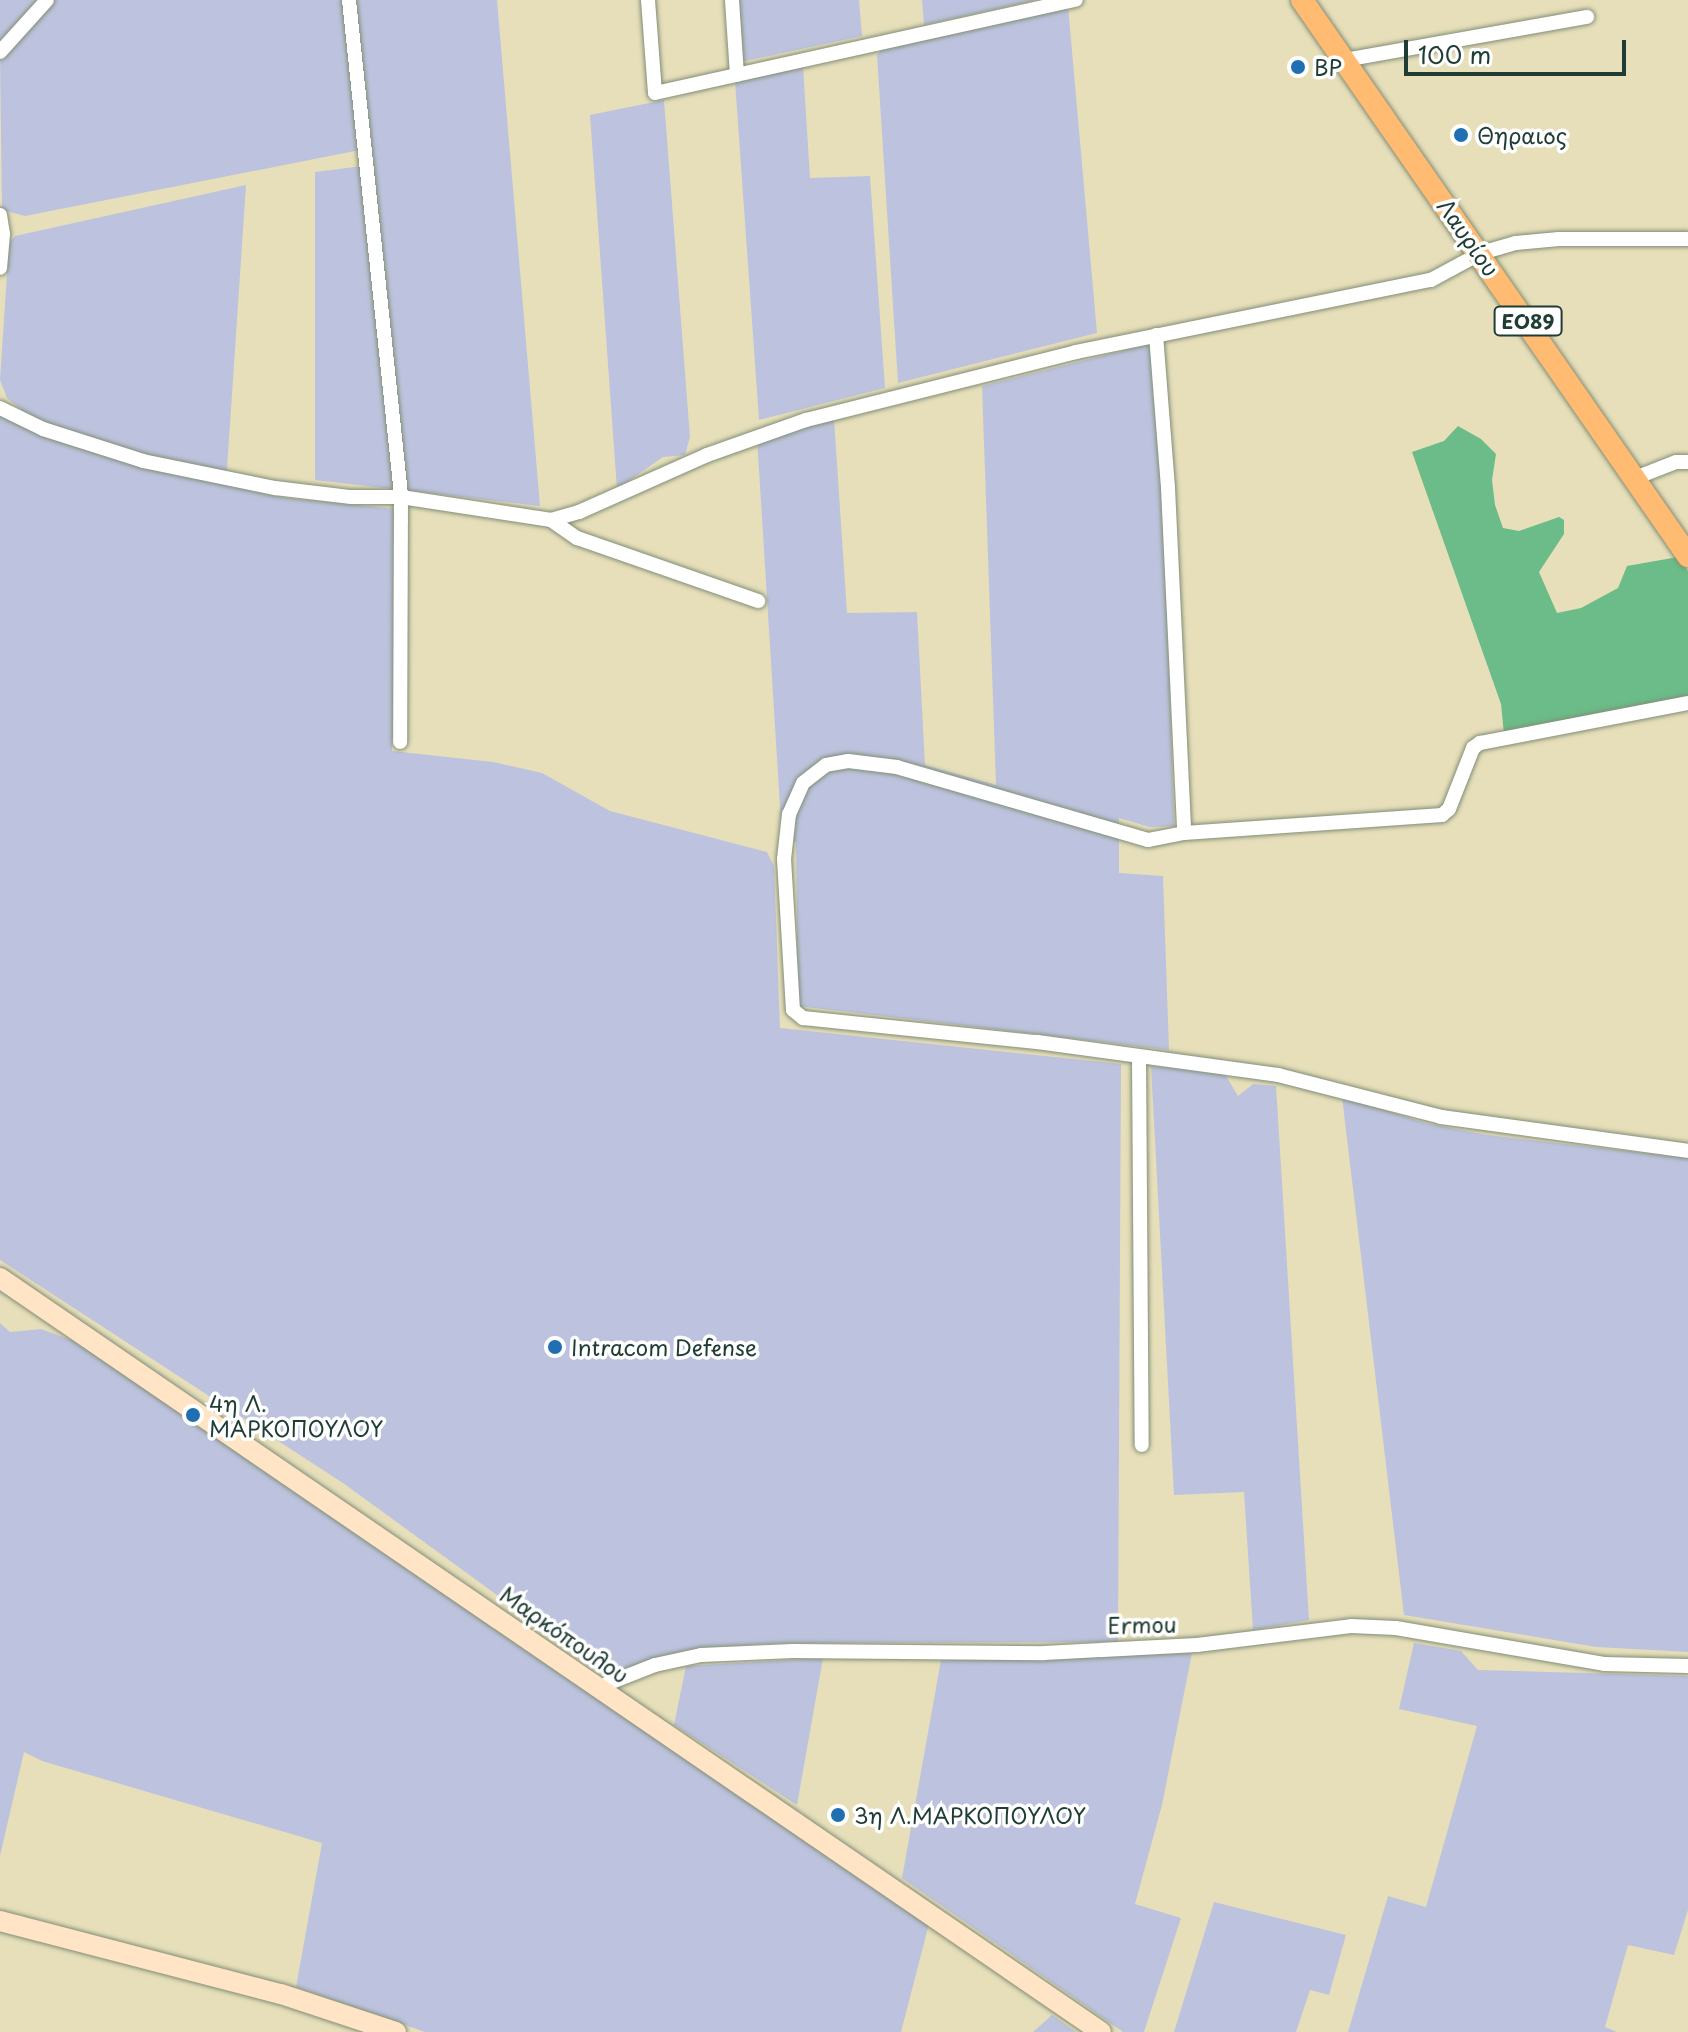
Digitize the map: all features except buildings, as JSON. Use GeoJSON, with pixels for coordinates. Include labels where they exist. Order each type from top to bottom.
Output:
{"type":"FeatureCollection","features":[{"type":"Feature","properties":{"kind":"main road","name":"Λαυρίου"},"geometry":{"type":"LineString","coordinates":[[1302,0],[1481,253],[1688,556]]}},
{"type":"Feature","properties":{"kind":"main road","name":"Μαρκόπουλου"},"geometry":{"type":"LineString","coordinates":[[0,1278],[1101,2032]]}},
{"type":"Feature","properties":{"kind":"main road"},"geometry":{"type":"LineString","coordinates":[[0,1921],[119,1949],[304,2001],[396,2032]]}},
{"type":"Feature","properties":{"kind":"street"},"geometry":{"type":"LineString","coordinates":[[0,52],[47,0]]}},
{"type":"Feature","properties":{"kind":"street"},"geometry":{"type":"LineString","coordinates":[[349,0],[401,497],[400,742]]}},
{"type":"Feature","properties":{"kind":"street"},"geometry":{"type":"LineString","coordinates":[[648,0],[655,93],[1076,0]]}},
{"type":"Feature","properties":{"kind":"street"},"geometry":{"type":"LineString","coordinates":[[732,0],[737,75]]}},
{"type":"Feature","properties":{"kind":"street"},"geometry":{"type":"LineString","coordinates":[[1345,60],[1587,17]]}},
{"type":"Feature","properties":{"kind":"street"},"geometry":{"type":"LineString","coordinates":[[0,215],[3,234],[0,268]]}},
{"type":"Feature","properties":{"kind":"street"},"geometry":{"type":"LineString","coordinates":[[0,408],[43,429],[143,461],[275,488],[351,497],[401,497],[551,520],[579,512],[707,455],[806,420],[1076,352],[1431,280],[1481,253],[1516,243],[1559,239],[1688,239]]}},
{"type":"Feature","properties":{"kind":"street"},"geometry":{"type":"LineString","coordinates":[[1156,335],[1168,488],[1184,833]]}},
{"type":"Feature","properties":{"kind":"street"},"geometry":{"type":"LineString","coordinates":[[1635,478],[1676,462],[1688,462]]}},
{"type":"Feature","properties":{"kind":"street"},"geometry":{"type":"LineString","coordinates":[[551,520],[577,538],[758,601]]}},
{"type":"Feature","properties":{"kind":"street"},"geometry":{"type":"LineString","coordinates":[[1688,703],[1480,743],[1473,748],[1449,809],[1442,815],[1184,833],[1148,840],[897,767],[848,761],[826,765],[803,783],[789,814],[784,859],[790,996],[793,1010],[803,1018],[1037,1042],[1278,1075],[1441,1117],[1688,1151]]}},
{"type":"Feature","properties":{"kind":"street"},"geometry":{"type":"LineString","coordinates":[[1139,1057],[1142,1445]]}},
{"type":"Feature","properties":{"kind":"street","name":"Ermou"},"geometry":{"type":"LineString","coordinates":[[599,1687],[655,1665],[701,1655],[793,1651],[1044,1653],[1197,1645],[1351,1626],[1396,1628],[1604,1664],[1688,1666]]}},
{"type":"Feature","properties":{"kind":"shaded area"},"geometry":{"type":"Polygon","coordinates":[[[0,0],[39,0],[0,44],[0,0]]]}},
{"type":"Feature","properties":{"kind":"shaded area"},"geometry":{"type":"Polygon","coordinates":[[[52,0],[343,0],[360,150],[25,216],[2,210],[0,56],[52,0]]]}},
{"type":"Feature","properties":{"kind":"shaded area"},"geometry":{"type":"Polygon","coordinates":[[[353,0],[497,0],[540,506],[315,480],[315,172],[370,165],[353,0]]]}},
{"type":"Feature","properties":{"kind":"shaded area"},"geometry":{"type":"Polygon","coordinates":[[[731,0],[859,0],[862,36],[736,63],[731,0]]]}},
{"type":"Feature","properties":{"kind":"shaded area"},"geometry":{"type":"Polygon","coordinates":[[[922,0],[1036,0],[924,25],[922,0]]]}},
{"type":"Feature","properties":{"kind":"shaded area"},"geometry":{"type":"Polygon","coordinates":[[[1068,6],[1097,333],[898,383],[877,55],[886,45],[1068,6]]]}},
{"type":"Feature","properties":{"kind":"shaded area"},"geometry":{"type":"Polygon","coordinates":[[[803,66],[810,178],[870,176],[885,388],[759,420],[735,81],[803,66]]]}},
{"type":"Feature","properties":{"kind":"shaded area"},"geometry":{"type":"Polygon","coordinates":[[[664,100],[690,437],[685,455],[663,457],[617,489],[590,115],[664,100]]]}},
{"type":"Feature","properties":{"kind":"shaded area"},"geometry":{"type":"Polygon","coordinates":[[[246,185],[226,484],[286,498],[398,509],[392,751],[493,762],[542,773],[610,811],[767,852],[774,866],[780,1028],[1121,1064],[1118,1642],[788,1643],[709,1647],[607,1675],[343,1483],[0,1260],[0,415],[17,423],[22,410],[7,398],[0,380],[9,243],[15,236],[246,185]]]}},
{"type":"Feature","properties":{"kind":"shaded area"},"geometry":{"type":"Polygon","coordinates":[[[1154,343],[1165,516],[1174,826],[1150,827],[1119,818],[1119,873],[1163,876],[1169,1050],[798,1006],[796,842],[782,839],[757,438],[834,419],[847,613],[917,612],[925,765],[996,785],[982,386],[1154,343]]]}},
{"type":"Feature","properties":{"kind":"shaded area"},"geometry":{"type":"Polygon","coordinates":[[[1151,1066],[1223,1071],[1238,1096],[1253,1084],[1276,1086],[1309,1620],[1253,1630],[1244,1492],[1174,1495],[1151,1066]]]}},
{"type":"Feature","properties":{"kind":"shaded area"},"geometry":{"type":"Polygon","coordinates":[[[1342,1097],[1425,1123],[1487,1135],[1688,1158],[1688,1652],[1596,1647],[1404,1615],[1342,1097]]]}},
{"type":"Feature","properties":{"kind":"shaded area"},"geometry":{"type":"Polygon","coordinates":[[[0,1323],[10,1332],[41,1329],[82,1344],[930,1920],[901,2032],[425,2032],[296,1987],[322,1843],[42,1761],[24,1752],[0,1856],[0,1323]]]}},
{"type":"Feature","properties":{"kind":"shaded area"},"geometry":{"type":"Polygon","coordinates":[[[1414,1643],[1461,1651],[1478,1670],[1688,1676],[1688,1910],[1674,1955],[1628,1945],[1605,2027],[1617,2032],[1348,2032],[1388,1896],[1426,1907],[1477,1726],[1399,1709],[1414,1643]]]}},
{"type":"Feature","properties":{"kind":"shaded area"},"geometry":{"type":"Polygon","coordinates":[[[1192,1653],[1162,1805],[1135,1904],[1181,1918],[1144,2032],[1123,2032],[902,1878],[941,1660],[1192,1653]]]}},
{"type":"Feature","properties":{"kind":"shaded area"},"geometry":{"type":"Polygon","coordinates":[[[823,1658],[797,1805],[674,1725],[686,1666],[823,1658]]]}},
{"type":"Feature","properties":{"kind":"shaded area"},"geometry":{"type":"Polygon","coordinates":[[[1214,1902],[1346,1935],[1329,1995],[1310,1990],[1296,2032],[1174,2032],[1214,1902]]]}},
{"type":"Feature","properties":{"kind":"shaded area"},"geometry":{"type":"Polygon","coordinates":[[[1052,2015],[1076,2032],[1033,2032],[1052,2015]]]}},
{"type":"Feature","properties":{"kind":"green space"},"geometry":{"type":"Polygon","coordinates":[[[1458,426],[1481,439],[1496,454],[1492,480],[1495,505],[1503,528],[1519,531],[1559,517],[1564,520],[1564,534],[1539,572],[1557,613],[1581,608],[1618,588],[1627,566],[1678,557],[1688,571],[1688,699],[1504,734],[1501,704],[1412,452],[1444,441],[1458,426]]]}},
{"type":"Feature","properties":{"kind":"place","name":"BP"},"geometry":{"type":"Point","coordinates":[1298,67]}},
{"type":"Feature","properties":{"kind":"place","name":"Θηραιος"},"geometry":{"type":"Point","coordinates":[1461,135]}},
{"type":"Feature","properties":{"kind":"place","name":"Intracom Defense"},"geometry":{"type":"Point","coordinates":[555,1347]}},
{"type":"Feature","properties":{"kind":"place","name":"4η Λ. ΜΑΡΚΟΠΟΥΛΟΥ"},"geometry":{"type":"Point","coordinates":[193,1415]}},
{"type":"Feature","properties":{"kind":"place","name":"3η Λ.ΜΑΡΚΟΠΟΥΛΟΥ"},"geometry":{"type":"Point","coordinates":[838,1815]}}]}
